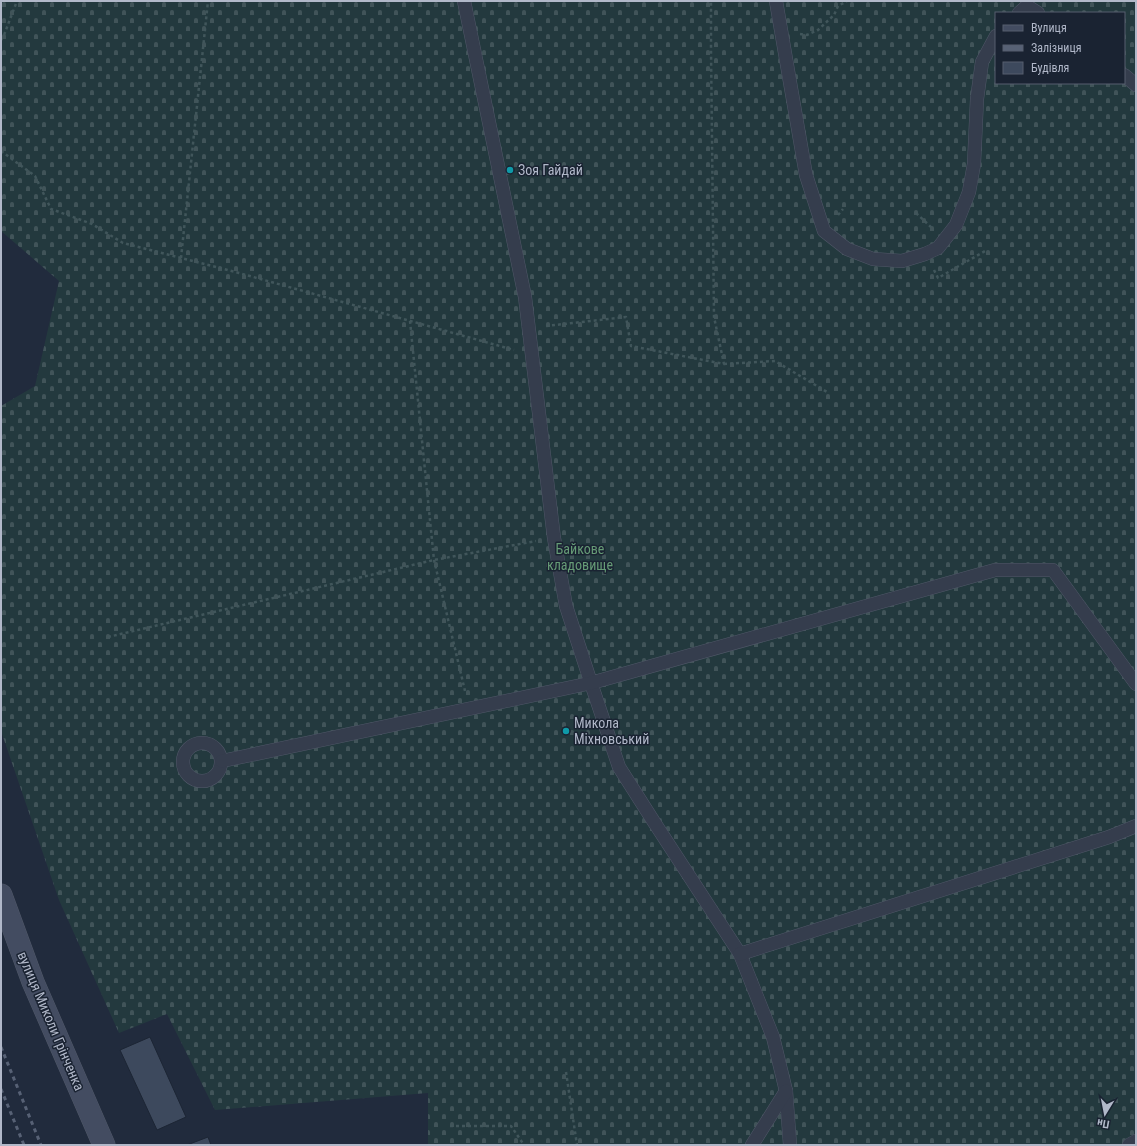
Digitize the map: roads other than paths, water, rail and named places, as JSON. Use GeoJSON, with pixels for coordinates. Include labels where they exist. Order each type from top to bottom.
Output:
{"type":"FeatureCollection","features":[{"type":"Feature","properties":{"kind":"main road","name":"вулиця Миколи Грінченка"},"geometry":{"type":"LineString","coordinates":[[1,895],[33,982],[104,1145]]}},
{"type":"Feature","properties":{"kind":"lane"},"geometry":{"type":"LineString","coordinates":[[464,1],[526,297],[554,538],[566,606],[590,684],[619,767],[740,954],[773,1037],[786,1091],[790,1145]]}},
{"type":"Feature","properties":{"kind":"lane"},"geometry":{"type":"LineString","coordinates":[[776,1],[806,175],[824,231],[847,248],[873,259],[902,261],[924,254],[938,248],[956,225],[969,192],[974,164],[977,99],[982,62],[995,38]]}},
{"type":"Feature","properties":{"kind":"lane"},"geometry":{"type":"LineString","coordinates":[[1020,12],[1027,6],[1036,12]]}},
{"type":"Feature","properties":{"kind":"lane"},"geometry":{"type":"LineString","coordinates":[[1125,77],[1136,85]]}},
{"type":"Feature","properties":{"kind":"lane"},"geometry":{"type":"LineString","coordinates":[[222,761],[590,684],[995,570],[1053,570],[1136,684]]}},
{"type":"Feature","properties":{"kind":"lane"},"geometry":{"type":"LineString","coordinates":[[740,954],[1110,837],[1136,826]]}},
{"type":"Feature","properties":{"kind":"lane"},"geometry":{"type":"LineString","coordinates":[[752,1145],[786,1091]]}},
{"type":"Feature","properties":{"kind":"lane"},"geometry":{"type":"LineString","coordinates":[[1129,1145],[1136,1141]]}},
{"type":"Feature","properties":{"kind":"railway"},"geometry":{"type":"LineString","coordinates":[[1,1047],[41,1145]]}},
{"type":"Feature","properties":{"kind":"railway"},"geometry":{"type":"LineString","coordinates":[[1,1089],[24,1145]]}},
{"type":"Feature","properties":{"kind":"place","name":"Зоя Гайдай"},"geometry":{"type":"Point","coordinates":[510,170]}},
{"type":"Feature","properties":{"kind":"place","name":"Микола Міхновський"},"geometry":{"type":"Point","coordinates":[566,731]}},
{"type":"Feature","properties":{"kind":"park label","name":"Байкове кладовище"},"geometry":{"type":"Point","coordinates":[580,558]}}]}
